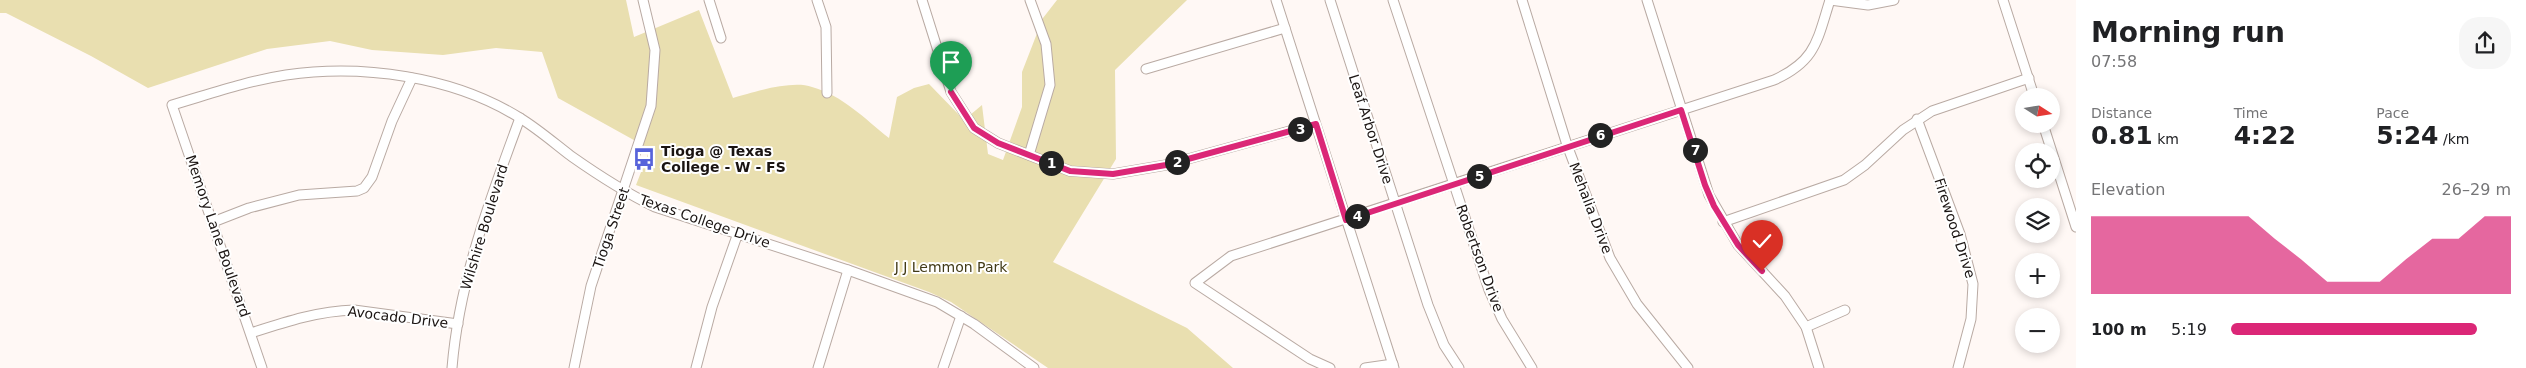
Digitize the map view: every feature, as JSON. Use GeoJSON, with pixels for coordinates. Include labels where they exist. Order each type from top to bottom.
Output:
{"type":"FeatureCollection","features":[{"type":"Feature","properties":{"kind":"street","name":"Tioga Street"},"geometry":{"type":"LineString","coordinates":[[574,368],[591,286],[651,106],[655,50],[643,0]]}},
{"type":"Feature","properties":{"kind":"street"},"geometry":{"type":"LineString","coordinates":[[709,0],[721,38]]}},
{"type":"Feature","properties":{"kind":"street"},"geometry":{"type":"LineString","coordinates":[[817,0],[826,27],[827,93]]}},
{"type":"Feature","properties":{"kind":"street"},"geometry":{"type":"LineString","coordinates":[[922,0],[951,92],[974,128],[998,143],[1070,171],[1113,174],[1166,165],[1316,124]]}},
{"type":"Feature","properties":{"kind":"street"},"geometry":{"type":"LineString","coordinates":[[1029,155],[1050,85],[1046,44],[1030,0]]}},
{"type":"Feature","properties":{"kind":"street"},"geometry":{"type":"LineString","coordinates":[[1276,0],[1393,366],[1365,368]]}},
{"type":"Feature","properties":{"kind":"street","name":"Leaf Arbor Drive"},"geometry":{"type":"LineString","coordinates":[[1330,0],[1435,326],[1459,368]]}},
{"type":"Feature","properties":{"kind":"street","name":"Robertson Drive"},"geometry":{"type":"LineString","coordinates":[[1393,0],[1495,305],[1532,368]]}},
{"type":"Feature","properties":{"kind":"street","name":"Mehalia Drive"},"geometry":{"type":"LineString","coordinates":[[1522,0],[1567,145],[1605,246],[1624,284],[1688,368]]}},
{"type":"Feature","properties":{"kind":"street"},"geometry":{"type":"LineString","coordinates":[[1647,0],[1705,185],[1723,222],[1738,245],[1785,296],[1806,327],[1819,368]]}},
{"type":"Feature","properties":{"kind":"street"},"geometry":{"type":"LineString","coordinates":[[1330,368],[1310,359],[1195,284],[1231,256],[1346,220],[1567,145],[1748,90],[1794,70],[1809,57],[1830,0],[1868,5],[1894,0]]}},
{"type":"Feature","properties":{"kind":"street"},"geometry":{"type":"LineString","coordinates":[[2003,0],[2031,88]]}},
{"type":"Feature","properties":{"kind":"street"},"geometry":{"type":"LineString","coordinates":[[1146,68],[1284,28]]}},
{"type":"Feature","properties":{"kind":"street","name":"Texas College Drive"},"geometry":{"type":"LineString","coordinates":[[172,105],[240,85],[298,74],[359,73],[412,78],[471,95],[520,118],[578,160],[624,190],[655,206],[848,270],[937,302],[961,316],[1034,368]]}},
{"type":"Feature","properties":{"kind":"street"},"geometry":{"type":"LineString","coordinates":[[213,222],[249,208],[299,195],[357,191],[364,188],[372,177],[392,121],[412,78]]}},
{"type":"Feature","properties":{"kind":"street"},"geometry":{"type":"LineString","coordinates":[[1723,222],[1844,180],[1865,165],[1917,119],[1944,105],[2028,78]]}},
{"type":"Feature","properties":{"kind":"street","name":"Memory Lane Boulevard"},"geometry":{"type":"LineString","coordinates":[[172,105],[262,368]]}},
{"type":"Feature","properties":{"kind":"street","name":"Wilshire Boulevard"},"geometry":{"type":"LineString","coordinates":[[452,368],[458,324],[471,264],[492,196],[520,118]]}},
{"type":"Feature","properties":{"kind":"street","name":"Firewood Drive"},"geometry":{"type":"LineString","coordinates":[[1917,119],[1960,234],[1973,284],[1971,319],[1958,368]]}},
{"type":"Feature","properties":{"kind":"street"},"geometry":{"type":"LineString","coordinates":[[2046,133],[2076,227]]}},
{"type":"Feature","properties":{"kind":"street"},"geometry":{"type":"LineString","coordinates":[[696,368],[712,307],[738,233]]}},
{"type":"Feature","properties":{"kind":"street"},"geometry":{"type":"LineString","coordinates":[[818,368],[848,270]]}},
{"type":"Feature","properties":{"kind":"street","name":"Avocado Drive"},"geometry":{"type":"LineString","coordinates":[[251,333],[302,317],[345,310],[458,324]]}},
{"type":"Feature","properties":{"kind":"street"},"geometry":{"type":"LineString","coordinates":[[1806,327],[1846,310]]}},
{"type":"Feature","properties":{"kind":"street"},"geometry":{"type":"LineString","coordinates":[[943,368],[961,316]]}},
{"type":"Feature","properties":{"kind":"green space","name":"J J Lemmon Park"},"geometry":{"type":"Polygon","coordinates":[[[0,0],[626,0],[634,37],[699,10],[733,98],[783,86],[804,85],[812,87],[843,102],[889,138],[897,97],[914,88],[929,84],[964,120],[982,105],[988,154],[1003,160],[1022,107],[1022,72],[1043,18],[1057,0],[1187,0],[1115,70],[1116,159],[1053,262],[1187,328],[1233,368],[1048,368],[951,302],[929,292],[636,185],[650,149],[558,98],[542,52],[496,48],[443,55],[372,50],[330,41],[267,49],[148,88],[91,56],[6,13],[0,13],[0,0]]]}},
{"type":"Feature","properties":{"kind":"place","name":"Tioga @ Texas College - W - FS"},"geometry":{"type":"Point","coordinates":[644,159]}},
{"type":"Feature","properties":{"kind":"route"},"geometry":{"type":"LineString","coordinates":[[951,92],[974,128],[998,143],[1070,171],[1113,174],[1166,165],[1316,124],[1346,220],[1567,145],[1681,110],[1705,185],[1714,206],[1738,245],[1762,271]]}}]}
